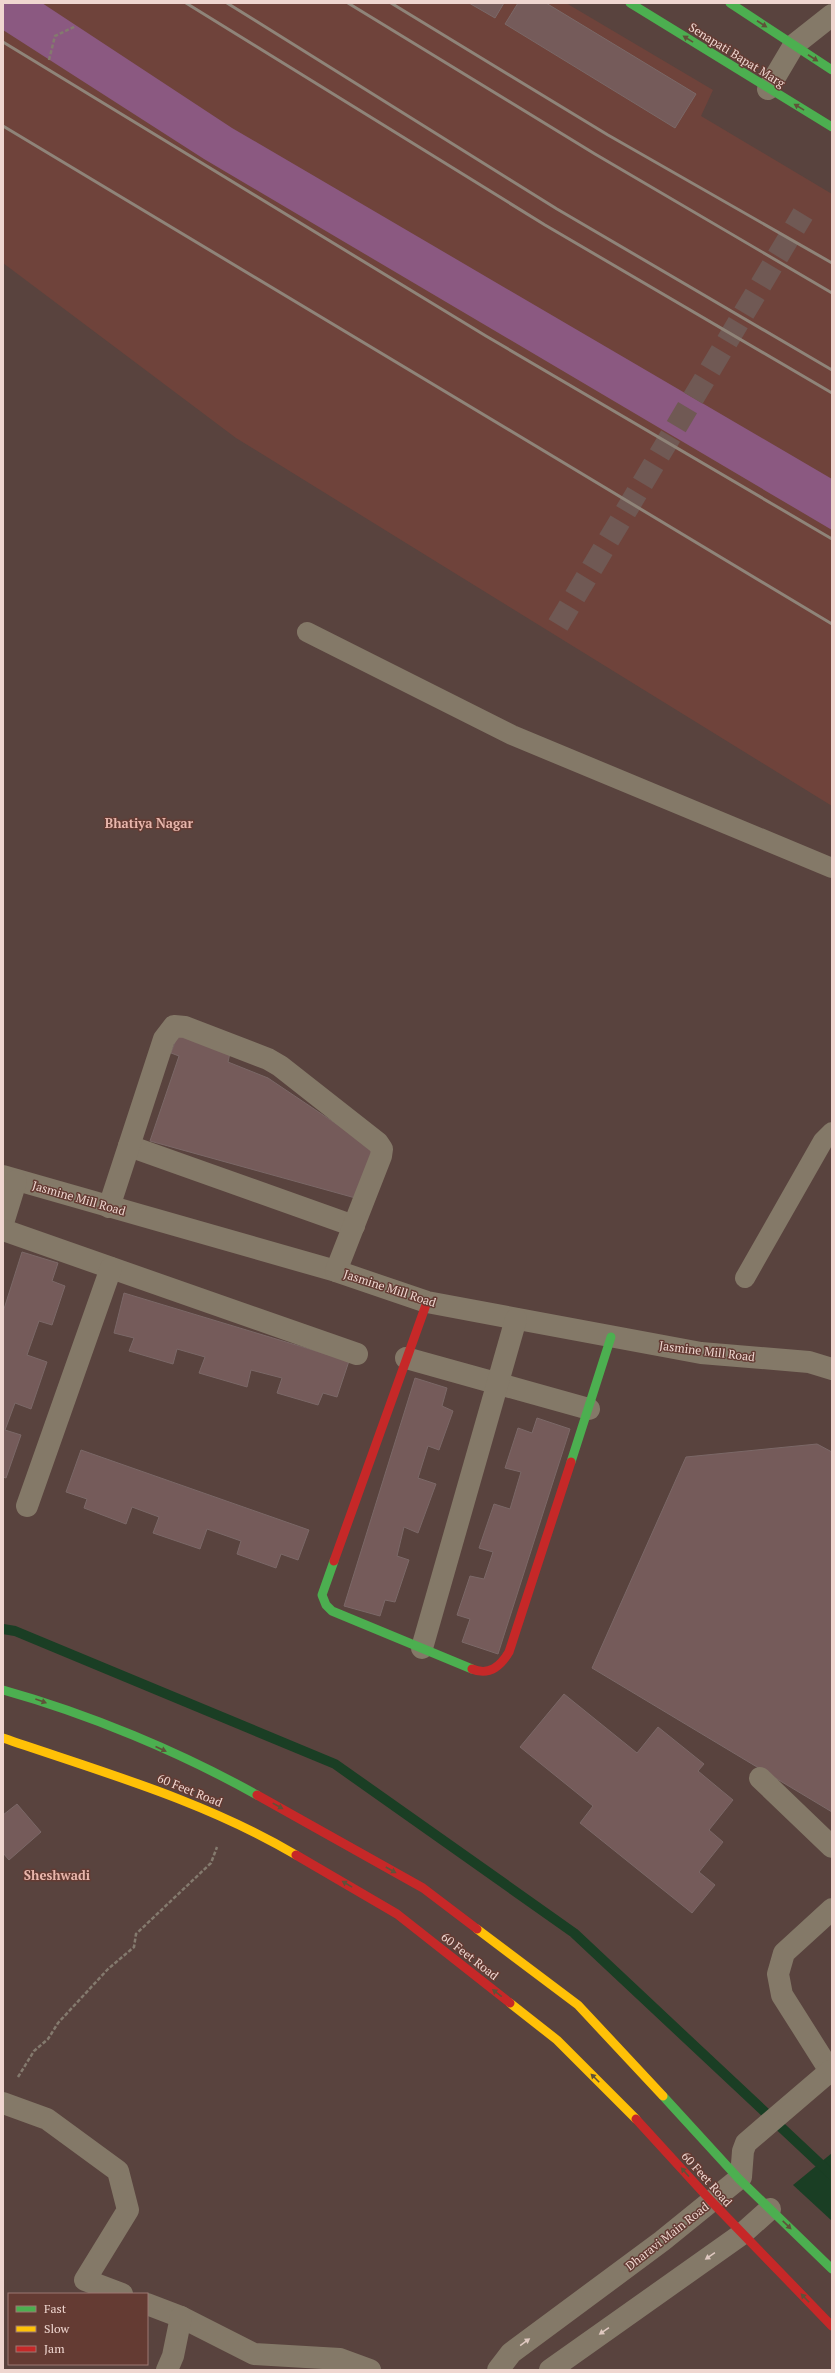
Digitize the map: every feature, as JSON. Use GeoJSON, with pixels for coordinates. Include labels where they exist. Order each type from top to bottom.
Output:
{"type":"FeatureCollection","features":[{"type":"Feature","properties":{"kind":"main road","name":"Senapati Bapat Marg"},"geometry":{"type":"LineString","coordinates":[[630,3],[832,127]]}},
{"type":"Feature","properties":{"kind":"main road"},"geometry":{"type":"LineString","coordinates":[[730,3],[832,70]]}},
{"type":"Feature","properties":{"kind":"main road"},"geometry":{"type":"LineString","coordinates":[[427,1302],[322,1595],[326,1605],[332,1611],[479,1672],[491,1672],[501,1665],[509,1652],[589,1409],[611,1337]]}},
{"type":"Feature","properties":{"kind":"main road","name":"60 Feet Road"},"geometry":{"type":"LineString","coordinates":[[3,1690],[35,1698],[105,1724],[201,1767],[253,1792],[423,1888],[578,2005],[739,2179],[832,2269]]}},
{"type":"Feature","properties":{"kind":"main road","name":"60 Feet Road"},"geometry":{"type":"LineString","coordinates":[[3,1738],[165,1793],[226,1818],[280,1845],[397,1914],[557,2040],[649,2132],[742,2234],[832,2326]]}},
{"type":"Feature","properties":{"kind":"street"},"geometry":{"type":"LineString","coordinates":[[768,89],[794,45],[832,15]]}},
{"type":"Feature","properties":{"kind":"street"},"geometry":{"type":"LineString","coordinates":[[109,1207],[164,1039],[174,1026],[184,1027],[274,1063],[378,1143],[382,1149],[381,1156],[336,1271]]}},
{"type":"Feature","properties":{"kind":"street"},"geometry":{"type":"LineString","coordinates":[[129,1146],[354,1226]]}},
{"type":"Feature","properties":{"kind":"street"},"geometry":{"type":"LineString","coordinates":[[3,1223],[10,1179]]}},
{"type":"Feature","properties":{"kind":"street","name":"Jasmine Mill Road"},"geometry":{"type":"LineString","coordinates":[[10,1179],[336,1271],[427,1302],[611,1337],[701,1352],[809,1362],[832,1369]]}},
{"type":"Feature","properties":{"kind":"street"},"geometry":{"type":"LineString","coordinates":[[3,1230],[357,1354]]}},
{"type":"Feature","properties":{"kind":"street"},"geometry":{"type":"LineString","coordinates":[[27,1506],[111,1268]]}},
{"type":"Feature","properties":{"kind":"street"},"geometry":{"type":"LineString","coordinates":[[422,1648],[516,1319]]}},
{"type":"Feature","properties":{"kind":"street"},"geometry":{"type":"LineString","coordinates":[[406,1358],[589,1409]]}},
{"type":"Feature","properties":{"kind":"street"},"geometry":{"type":"LineString","coordinates":[[760,1778],[832,1847]]}},
{"type":"Feature","properties":{"kind":"street"},"geometry":{"type":"LineString","coordinates":[[739,2179],[741,2177],[743,2151],[746,2143],[813,2084],[831,2072],[782,1995],[778,1974],[784,1954],[832,1909]]}},
{"type":"Feature","properties":{"kind":"street"},"geometry":{"type":"LineString","coordinates":[[3,2103],[47,2118],[118,2171],[128,2210],[85,2280],[119,2293]]}},
{"type":"Feature","properties":{"kind":"street","name":"Dharavi Main Road"},"geometry":{"type":"LineString","coordinates":[[498,2370],[511,2353],[662,2241],[739,2179]]}},
{"type":"Feature","properties":{"kind":"street"},"geometry":{"type":"LineString","coordinates":[[564,2366],[742,2234],[770,2209]]}},
{"type":"Feature","properties":{"kind":"street"},"geometry":{"type":"LineString","coordinates":[[148,2304],[181,2317],[254,2354],[340,2359],[370,2370]]}},
{"type":"Feature","properties":{"kind":"street"},"geometry":{"type":"LineString","coordinates":[[166,2370],[173,2356],[181,2317]]}},
{"type":"Feature","properties":{"kind":"lane"},"geometry":{"type":"LineString","coordinates":[[307,632],[512,736],[832,868]]}},
{"type":"Feature","properties":{"kind":"lane"},"geometry":{"type":"LineString","coordinates":[[745,1278],[823,1141],[832,1132]]}},
{"type":"Feature","properties":{"kind":"path"},"geometry":{"type":"LineString","coordinates":[[50,60],[55,36],[76,26]]}},
{"type":"Feature","properties":{"kind":"path"},"geometry":{"type":"LineString","coordinates":[[3,2103],[20,2072],[58,2023],[108,1969],[134,1947],[136,1934],[211,1863],[226,1818]]}},
{"type":"Feature","properties":{"kind":"shaded area"},"geometry":{"type":"Polygon","coordinates":[[[3,3],[566,3],[713,90],[701,116],[832,194],[832,806],[236,438],[3,263],[3,3]]]}},
{"type":"Feature","properties":{"kind":"shaded area"},"geometry":{"type":"Polygon","coordinates":[[[3,3],[42,3],[232,128],[832,479],[832,530],[204,159],[3,30],[3,3]]]}},
{"type":"Feature","properties":{"kind":"shaded area"},"geometry":{"type":"Polygon","coordinates":[[[832,2153],[832,2221],[793,2185],[832,2153]]]}},
{"type":"Feature","properties":{"kind":"building"},"geometry":{"type":"Polygon","coordinates":[[[469,3],[504,3],[495,18],[469,3]]]}},
{"type":"Feature","properties":{"kind":"building"},"geometry":{"type":"Polygon","coordinates":[[[518,3],[546,3],[696,94],[675,128],[505,24],[518,3]]]}},
{"type":"Feature","properties":{"kind":"building"},"geometry":{"type":"Polygon","coordinates":[[[178,1034],[230,1053],[228,1062],[268,1078],[375,1150],[359,1199],[150,1141],[179,1056],[171,1053],[178,1034]]]}},
{"type":"Feature","properties":{"kind":"building"},"geometry":{"type":"Polygon","coordinates":[[[22,1252],[58,1263],[52,1281],[65,1286],[52,1325],[39,1321],[27,1355],[47,1362],[31,1409],[15,1403],[5,1430],[21,1435],[6,1478],[3,1477],[3,1312],[22,1252]]]}},
{"type":"Feature","properties":{"kind":"building"},"geometry":{"type":"Polygon","coordinates":[[[124,1293],[349,1361],[337,1397],[323,1393],[318,1405],[277,1393],[282,1378],[251,1370],[247,1387],[199,1373],[205,1357],[177,1349],[173,1364],[129,1351],[134,1338],[114,1333],[124,1293]]]}},
{"type":"Feature","properties":{"kind":"building"},"geometry":{"type":"Polygon","coordinates":[[[415,1378],[447,1388],[442,1406],[453,1411],[439,1450],[428,1446],[418,1478],[436,1484],[418,1533],[404,1527],[397,1556],[409,1560],[395,1602],[385,1600],[380,1616],[344,1606],[415,1378]]]}},
{"type":"Feature","properties":{"kind":"building"},"geometry":{"type":"Polygon","coordinates":[[[537,1418],[570,1429],[498,1654],[462,1642],[470,1619],[457,1615],[470,1576],[484,1579],[493,1552],[479,1548],[494,1504],[510,1509],[521,1472],[505,1468],[518,1428],[532,1433],[537,1418]]]}},
{"type":"Feature","properties":{"kind":"building"},"geometry":{"type":"Polygon","coordinates":[[[817,1444],[832,1452],[832,1812],[592,1668],[686,1457],[817,1444]]]}},
{"type":"Feature","properties":{"kind":"building"},"geometry":{"type":"Polygon","coordinates":[[[81,1450],[309,1530],[298,1560],[281,1554],[276,1568],[237,1554],[241,1541],[207,1529],[200,1549],[153,1533],[159,1517],[132,1507],[126,1524],[84,1508],[87,1499],[66,1492],[81,1450]]]}},
{"type":"Feature","properties":{"kind":"building"},"geometry":{"type":"Polygon","coordinates":[[[564,1694],[637,1753],[658,1727],[704,1764],[698,1771],[733,1800],[709,1830],[723,1842],[699,1872],[715,1885],[692,1913],[580,1823],[593,1806],[520,1747],[564,1694]]]}},
{"type":"Feature","properties":{"kind":"building"},"geometry":{"type":"Polygon","coordinates":[[[17,1804],[41,1832],[9,1860],[3,1853],[3,1815],[17,1804]]]}},
{"type":"Feature","properties":{"kind":"waterway"},"geometry":{"type":"LineString","coordinates":[[3,1629],[15,1631],[335,1764],[574,1933],[832,2175]]}},
{"type":"Feature","properties":{"kind":"tunnel"},"geometry":{"type":"LineString","coordinates":[[558,625],[803,214]]}},
{"type":"Feature","properties":{"kind":"railway"},"geometry":{"type":"LineString","coordinates":[[186,3],[545,225],[832,393]]}},
{"type":"Feature","properties":{"kind":"railway"},"geometry":{"type":"LineString","coordinates":[[227,3],[557,209],[832,370]]}},
{"type":"Feature","properties":{"kind":"railway"},"geometry":{"type":"LineString","coordinates":[[348,3],[595,154],[832,293]]}},
{"type":"Feature","properties":{"kind":"railway"},"geometry":{"type":"LineString","coordinates":[[391,3],[608,135],[832,263]]}},
{"type":"Feature","properties":{"kind":"railway"},"geometry":{"type":"LineString","coordinates":[[3,42],[486,336],[832,539]]}},
{"type":"Feature","properties":{"kind":"railway"},"geometry":{"type":"LineString","coordinates":[[3,126],[832,624]]}},
{"type":"Feature","properties":{"kind":"traffic: fast"},"geometry":{"type":"LineString","coordinates":[[630,3],[832,127]]}},
{"type":"Feature","properties":{"kind":"traffic: fast"},"geometry":{"type":"LineString","coordinates":[[730,3],[832,70]]}},
{"type":"Feature","properties":{"kind":"traffic: fast"},"geometry":{"type":"LineString","coordinates":[[571,1462],[611,1337]]}},
{"type":"Feature","properties":{"kind":"traffic: fast"},"geometry":{"type":"LineString","coordinates":[[334,1561],[322,1595],[326,1605],[332,1611],[472,1669]]}},
{"type":"Feature","properties":{"kind":"traffic: fast"},"geometry":{"type":"LineString","coordinates":[[3,1690],[68,1710],[133,1735],[197,1764],[257,1795]]}},
{"type":"Feature","properties":{"kind":"traffic: fast"},"geometry":{"type":"LineString","coordinates":[[663,2096],[739,2179],[832,2269]]}},
{"type":"Feature","properties":{"kind":"traffic: slow"},"geometry":{"type":"LineString","coordinates":[[3,1738],[189,1803],[261,1836],[296,1855]]}},
{"type":"Feature","properties":{"kind":"traffic: slow"},"geometry":{"type":"LineString","coordinates":[[477,1929],[578,2005],[663,2096]]}},
{"type":"Feature","properties":{"kind":"traffic: slow"},"geometry":{"type":"LineString","coordinates":[[510,2003],[557,2040],[636,2119]]}},
{"type":"Feature","properties":{"kind":"traffic: jam"},"geometry":{"type":"LineString","coordinates":[[334,1561],[427,1302]]}},
{"type":"Feature","properties":{"kind":"traffic: jam"},"geometry":{"type":"LineString","coordinates":[[472,1669],[478,1671],[489,1671],[494,1669],[502,1662],[509,1652],[571,1462]]}},
{"type":"Feature","properties":{"kind":"traffic: jam"},"geometry":{"type":"LineString","coordinates":[[257,1795],[423,1888],[477,1929]]}},
{"type":"Feature","properties":{"kind":"traffic: jam"},"geometry":{"type":"LineString","coordinates":[[296,1855],[397,1914],[510,2003]]}},
{"type":"Feature","properties":{"kind":"traffic: jam"},"geometry":{"type":"LineString","coordinates":[[636,2119],[711,2201],[832,2326]]}},
{"type":"Feature","properties":{"kind":"district","name":"Bhatiya Nagar"},"geometry":{"type":"Point","coordinates":[149,823]}},
{"type":"Feature","properties":{"kind":"district","name":"Sheshwadi"},"geometry":{"type":"Point","coordinates":[57,1875]}}]}
